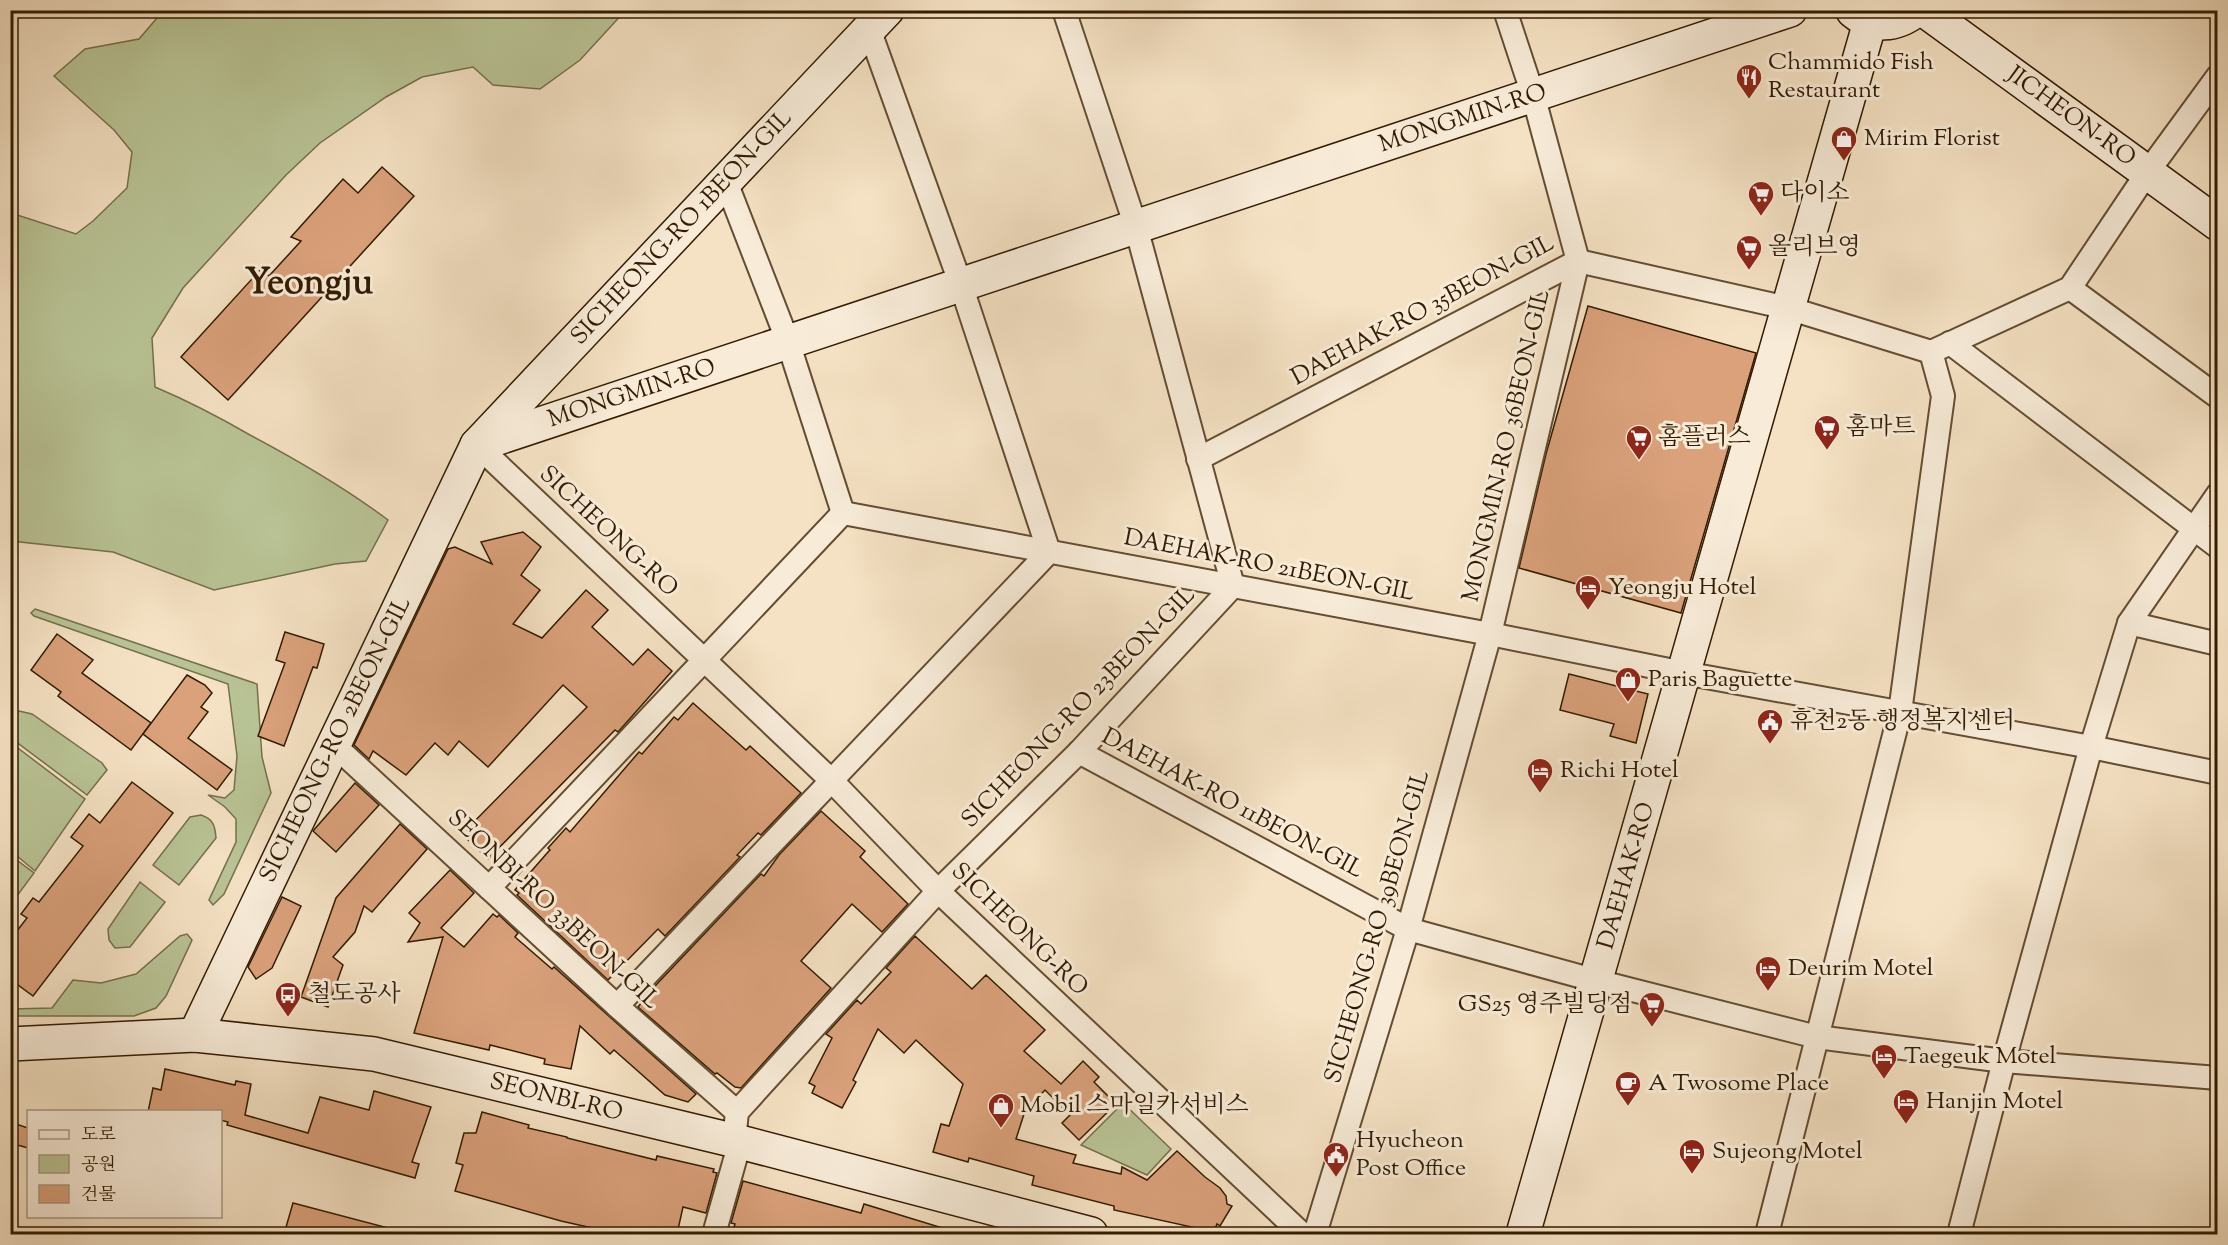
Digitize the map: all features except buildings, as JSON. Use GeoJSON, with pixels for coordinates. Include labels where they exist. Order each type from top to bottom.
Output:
{"type":"FeatureCollection","features":[{"type":"Feature","properties":{"kind":"main road","name":"MONGMIN-RO"},"geometry":{"type":"LineString","coordinates":[[477,445],[1790,10]]}},
{"type":"Feature","properties":{"kind":"main road"},"geometry":{"type":"LineString","coordinates":[[1861,16],[1892,23],[1906,19],[1916,10]]}},
{"type":"Feature","properties":{"kind":"main road","name":"JICHEON-RO"},"geometry":{"type":"LineString","coordinates":[[1924,10],[2217,224]]}},
{"type":"Feature","properties":{"kind":"main road","name":"DAEHAK-RO"},"geometry":{"type":"LineString","coordinates":[[1523,1234],[1788,309],[1861,16]]}},
{"type":"Feature","properties":{"kind":"main road","name":"SICHEONG-RO 1BEON-GIL"},"geometry":{"type":"LineString","coordinates":[[477,445],[878,20]]}},
{"type":"Feature","properties":{"kind":"main road","name":"SICHEONG-RO 2BEON-GIL"},"geometry":{"type":"LineString","coordinates":[[195,1035],[477,445]]}},
{"type":"Feature","properties":{"kind":"main road","name":"SEONBI-RO"},"geometry":{"type":"LineString","coordinates":[[10,1044],[195,1035],[374,1054],[737,1132],[1091,1234]]}},
{"type":"Feature","properties":{"kind":"street"},"geometry":{"type":"LineString","coordinates":[[1064,10],[1136,227],[1233,586]]}},
{"type":"Feature","properties":{"kind":"street","name":"MONGMIN-RO 36BEON-GIL"},"geometry":{"type":"LineString","coordinates":[[1490,634],[1578,261],[1533,95],[1505,10]]}},
{"type":"Feature","properties":{"kind":"street"},"geometry":{"type":"LineString","coordinates":[[617,1006],[1049,552],[961,285],[878,20]]}},
{"type":"Feature","properties":{"kind":"street"},"geometry":{"type":"LineString","coordinates":[[1940,347],[2070,288],[2146,173],[2217,76]]}},
{"type":"Feature","properties":{"kind":"street"},"geometry":{"type":"LineString","coordinates":[[489,888],[843,513],[788,342],[726,182]]}},
{"type":"Feature","properties":{"kind":"street","name":"DAEHAK-RO 35BEON-GIL"},"geometry":{"type":"LineString","coordinates":[[1198,459],[1578,261],[1788,309]]}},
{"type":"Feature","properties":{"kind":"street"},"geometry":{"type":"LineString","coordinates":[[2070,288],[2217,397]]}},
{"type":"Feature","properties":{"kind":"street"},"geometry":{"type":"LineString","coordinates":[[1788,309],[1940,347],[2194,529],[2217,548]]}},
{"type":"Feature","properties":{"kind":"street"},"geometry":{"type":"LineString","coordinates":[[1767,1234],[1900,712],[1943,396],[1940,347]]}},
{"type":"Feature","properties":{"kind":"street","name":"SICHEONG-RO"},"geometry":{"type":"LineString","coordinates":[[477,445],[832,781],[938,891],[1302,1234]]}},
{"type":"Feature","properties":{"kind":"street"},"geometry":{"type":"LineString","coordinates":[[1959,1234],[2004,1061],[2091,747],[2130,623],[2217,494]]}},
{"type":"Feature","properties":{"kind":"street","name":"DAEHAK-RO 21BEON-GIL"},"geometry":{"type":"LineString","coordinates":[[843,513],[1490,634],[1684,673],[2091,747],[2217,773]]}},
{"type":"Feature","properties":{"kind":"street","name":"SICHEONG-RO 23BEON-GIL"},"geometry":{"type":"LineString","coordinates":[[737,1132],[938,891],[1079,752],[1233,586]]}},
{"type":"Feature","properties":{"kind":"street"},"geometry":{"type":"LineString","coordinates":[[2130,623],[2217,644]]}},
{"type":"Feature","properties":{"kind":"street","name":"SICHEONG-RO 39BEON-GIL"},"geometry":{"type":"LineString","coordinates":[[1315,1234],[1408,929],[1490,634]]}},
{"type":"Feature","properties":{"kind":"street","name":"SEONBI-RO 33BEON-GIL"},"geometry":{"type":"LineString","coordinates":[[334,745],[617,1006],[737,1132]]}},
{"type":"Feature","properties":{"kind":"street","name":"DAEHAK-RO 11BEON-GIL"},"geometry":{"type":"LineString","coordinates":[[1079,752],[1408,929],[1597,981],[1817,1037],[2004,1061],[2217,1078]]}},
{"type":"Feature","properties":{"kind":"street"},"geometry":{"type":"LineString","coordinates":[[714,1234],[737,1132]]}},
{"type":"Feature","properties":{"kind":"green space"},"geometry":{"type":"Polygon","coordinates":[[[163,11],[625,11],[580,60],[540,89],[493,85],[473,67],[422,77],[386,97],[320,143],[286,175],[183,288],[152,338],[155,387],[215,416],[304,465],[355,496],[388,520],[366,561],[335,564],[214,590],[113,552],[11,541],[11,213],[76,234],[127,188],[132,152],[114,130],[54,76],[85,49],[139,39],[163,11]]]}},
{"type":"Feature","properties":{"kind":"green space"},"geometry":{"type":"Polygon","coordinates":[[[35,609],[257,684],[262,757],[271,793],[224,894],[213,905],[209,900],[236,842],[236,819],[225,807],[208,795],[225,798],[234,790],[237,756],[228,684],[34,616],[31,613],[35,609]]]}},
{"type":"Feature","properties":{"kind":"green space"},"geometry":{"type":"Polygon","coordinates":[[[19,711],[32,714],[102,763],[107,770],[87,795],[11,738],[11,721],[19,711]]]}},
{"type":"Feature","properties":{"kind":"green space"},"geometry":{"type":"Polygon","coordinates":[[[10,742],[85,799],[35,871],[11,851],[10,742]]]}},
{"type":"Feature","properties":{"kind":"green space"},"geometry":{"type":"Polygon","coordinates":[[[201,815],[213,823],[216,838],[179,885],[153,865],[190,817],[201,815]]]}},
{"type":"Feature","properties":{"kind":"green space"},"geometry":{"type":"Polygon","coordinates":[[[10,855],[34,873],[11,904],[10,904],[10,855]]]}},
{"type":"Feature","properties":{"kind":"green space"},"geometry":{"type":"Polygon","coordinates":[[[140,882],[165,902],[130,947],[115,948],[109,940],[108,929],[140,882]]]}},
{"type":"Feature","properties":{"kind":"green space"},"geometry":{"type":"Polygon","coordinates":[[[187,934],[192,940],[166,996],[156,1008],[134,1016],[11,1016],[11,1009],[52,1008],[73,980],[101,983],[136,974],[180,936],[187,934]]]}},
{"type":"Feature","properties":{"kind":"green space"},"geometry":{"type":"Polygon","coordinates":[[[1123,1103],[1171,1149],[1147,1175],[1081,1145],[1123,1103]]]}},
{"type":"Feature","properties":{"kind":"place","name":"Chammido Fish Restaurant"},"geometry":{"type":"Point","coordinates":[1749,100]}},
{"type":"Feature","properties":{"kind":"place","name":"Mirim Florist"},"geometry":{"type":"Point","coordinates":[1844,162]}},
{"type":"Feature","properties":{"kind":"place","name":"다이소"},"geometry":{"type":"Point","coordinates":[1761,217]}},
{"type":"Feature","properties":{"kind":"place","name":"올리브영"},"geometry":{"type":"Point","coordinates":[1749,271]}},
{"type":"Feature","properties":{"kind":"place","name":"홈마트"},"geometry":{"type":"Point","coordinates":[1827,451]}},
{"type":"Feature","properties":{"kind":"place","name":"홈플러스"},"geometry":{"type":"Point","coordinates":[1639,461]}},
{"type":"Feature","properties":{"kind":"place","name":"Yeongju Hotel"},"geometry":{"type":"Point","coordinates":[1588,611]}},
{"type":"Feature","properties":{"kind":"place","name":"Paris Baguette"},"geometry":{"type":"Point","coordinates":[1628,703]}},
{"type":"Feature","properties":{"kind":"place","name":"휴천2동 행정복지센터"},"geometry":{"type":"Point","coordinates":[1770,745]}},
{"type":"Feature","properties":{"kind":"place","name":"Richi Hotel"},"geometry":{"type":"Point","coordinates":[1540,794]}},
{"type":"Feature","properties":{"kind":"place","name":"Deurim Motel"},"geometry":{"type":"Point","coordinates":[1768,992]}},
{"type":"Feature","properties":{"kind":"place","name":"철도공사"},"geometry":{"type":"Point","coordinates":[288,1018]}},
{"type":"Feature","properties":{"kind":"place","name":"GS25 영주빌딩점"},"geometry":{"type":"Point","coordinates":[1652,1028]}},
{"type":"Feature","properties":{"kind":"place","name":"Taegeuk Motel"},"geometry":{"type":"Point","coordinates":[1884,1080]}},
{"type":"Feature","properties":{"kind":"place","name":"A Twosome Place"},"geometry":{"type":"Point","coordinates":[1628,1107]}},
{"type":"Feature","properties":{"kind":"place","name":"Hanjin Motel"},"geometry":{"type":"Point","coordinates":[1906,1125]}},
{"type":"Feature","properties":{"kind":"place","name":"Mobil 스마일카서비스"},"geometry":{"type":"Point","coordinates":[1001,1129]}},
{"type":"Feature","properties":{"kind":"place","name":"Sujeong Motel"},"geometry":{"type":"Point","coordinates":[1692,1175]}},
{"type":"Feature","properties":{"kind":"place","name":"Hyucheon Post Office"},"geometry":{"type":"Point","coordinates":[1336,1178]}},
{"type":"Feature","properties":{"kind":"district","name":"Yeongju"},"geometry":{"type":"Point","coordinates":[309,284]}}]}
